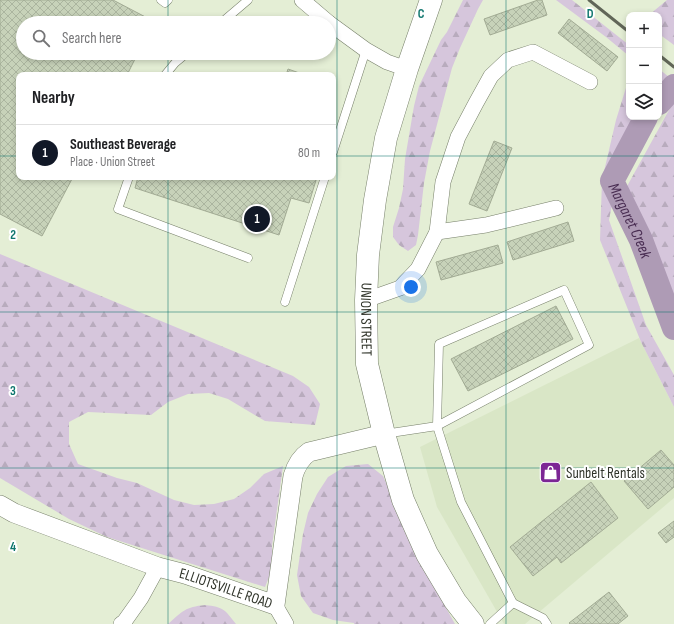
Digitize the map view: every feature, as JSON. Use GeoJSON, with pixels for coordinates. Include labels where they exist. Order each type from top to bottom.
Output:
{"type":"FeatureCollection","features":[{"type":"Feature","properties":{"kind":"main road","name":"UNION STREET"},"geometry":{"type":"LineString","coordinates":[[432,0],[407,69],[386,138],[375,200],[368,255],[366,300],[367,364],[384,434],[403,500],[427,554],[455,601],[472,624]]}},
{"type":"Feature","properties":{"kind":"street"},"geometry":{"type":"LineString","coordinates":[[310,4],[322,16]]}},
{"type":"Feature","properties":{"kind":"street"},"geometry":{"type":"LineString","coordinates":[[336,28],[366,50],[387,62],[407,69]]}},
{"type":"Feature","properties":{"kind":"street"},"geometry":{"type":"LineString","coordinates":[[366,300],[400,288],[418,269],[437,232],[443,182],[458,137],[492,76],[508,60],[533,52],[590,82]]}},
{"type":"Feature","properties":{"kind":"street"},"geometry":{"type":"LineString","coordinates":[[437,232],[486,225],[556,208]]}},
{"type":"Feature","properties":{"kind":"street","name":"ELLIOTSVILLE ROAD"},"geometry":{"type":"LineString","coordinates":[[0,506],[14,513],[158,567],[185,574],[275,605],[293,476],[299,461],[309,452],[384,434]]}},
{"type":"Feature","properties":{"kind":"street"},"geometry":{"type":"LineString","coordinates":[[121,624],[141,598],[158,567]]}},
{"type":"Feature","properties":{"kind":"street"},"geometry":{"type":"LineString","coordinates":[[275,605],[286,624]]}},
{"type":"Feature","properties":{"kind":"lane"},"geometry":{"type":"LineString","coordinates":[[161,0],[165,2],[168,0]]}},
{"type":"Feature","properties":{"kind":"lane"},"geometry":{"type":"LineString","coordinates":[[229,16],[248,0]]}},
{"type":"Feature","properties":{"kind":"lane"},"geometry":{"type":"LineString","coordinates":[[336,143],[366,50]]}},
{"type":"Feature","properties":{"kind":"lane"},"geometry":{"type":"LineString","coordinates":[[168,72],[179,60]]}},
{"type":"Feature","properties":{"kind":"lane"},"geometry":{"type":"LineString","coordinates":[[128,180],[118,208],[248,258]]}},
{"type":"Feature","properties":{"kind":"lane"},"geometry":{"type":"LineString","coordinates":[[285,302],[324,180]]}},
{"type":"Feature","properties":{"kind":"lane"},"geometry":{"type":"LineString","coordinates":[[384,434],[437,426],[589,345],[564,290],[439,344],[437,426],[461,502],[513,603],[543,618],[547,624]]}},
{"type":"Feature","properties":{"kind":"lane"},"geometry":{"type":"LineString","coordinates":[[490,624],[513,603]]}},
{"type":"Feature","properties":{"kind":"shaded area","name":"Sunbelt Rentals"},"geometry":{"type":"Polygon","coordinates":[[[639,338],[674,407],[674,498],[525,624],[504,624],[437,507],[420,447],[639,338]]]}},
{"type":"Feature","properties":{"kind":"green space"},"geometry":{"type":"Polygon","coordinates":[[[463,0],[483,0],[452,68],[430,151],[424,183],[416,245],[408,251],[399,245],[393,237],[393,227],[403,189],[405,159],[414,106],[419,86],[441,40],[447,32],[463,0]]]}},
{"type":"Feature","properties":{"kind":"green space"},"geometry":{"type":"Polygon","coordinates":[[[556,0],[572,0],[626,43],[626,54],[556,0]]]}},
{"type":"Feature","properties":{"kind":"green space"},"geometry":{"type":"Polygon","coordinates":[[[667,0],[674,0],[674,45],[662,36],[662,12],[653,12],[667,0]]]}},
{"type":"Feature","properties":{"kind":"green space"},"geometry":{"type":"Polygon","coordinates":[[[662,71],[669,77],[662,92],[662,71]]]}},
{"type":"Feature","properties":{"kind":"green space"},"geometry":{"type":"Polygon","coordinates":[[[626,88],[626,120],[650,120],[619,169],[609,220],[646,325],[674,375],[674,407],[641,342],[600,240],[602,180],[616,120],[626,88]]]}},
{"type":"Feature","properties":{"kind":"green space"},"geometry":{"type":"Polygon","coordinates":[[[674,101],[674,313],[630,217],[620,199],[674,101]]]}},
{"type":"Feature","properties":{"kind":"green space"},"geometry":{"type":"Polygon","coordinates":[[[0,254],[293,376],[309,387],[320,404],[315,425],[265,421],[228,399],[209,393],[188,394],[168,402],[151,415],[88,412],[69,422],[69,444],[78,464],[117,478],[137,483],[174,500],[194,505],[214,504],[234,499],[250,488],[264,474],[283,466],[272,546],[273,567],[265,587],[107,537],[69,519],[0,478],[0,254]]]}},
{"type":"Feature","properties":{"kind":"green space"},"geometry":{"type":"Polygon","coordinates":[[[368,464],[383,476],[430,579],[455,624],[354,624],[333,620],[313,613],[301,596],[297,575],[303,534],[308,513],[317,494],[328,477],[346,466],[368,464]]]}},
{"type":"Feature","properties":{"kind":"green space"},"geometry":{"type":"Polygon","coordinates":[[[205,605],[224,610],[236,624],[168,624],[188,608],[205,605]]]}},
{"type":"Feature","properties":{"kind":"building"},"geometry":{"type":"Polygon","coordinates":[[[0,0],[113,0],[144,16],[16,16],[16,60],[134,60],[128,72],[16,72],[16,180],[71,180],[42,236],[0,214],[0,0]]]}},
{"type":"Feature","properties":{"kind":"building"},"geometry":{"type":"Polygon","coordinates":[[[538,0],[542,0],[547,15],[490,35],[484,19],[538,0]]]}},
{"type":"Feature","properties":{"kind":"building"},"geometry":{"type":"Polygon","coordinates":[[[569,19],[618,57],[607,71],[558,33],[569,19]]]}},
{"type":"Feature","properties":{"kind":"building"},"geometry":{"type":"Polygon","coordinates":[[[288,69],[296,72],[287,72],[288,69]]]}},
{"type":"Feature","properties":{"kind":"building"},"geometry":{"type":"Polygon","coordinates":[[[494,141],[512,148],[487,211],[469,204],[494,141]]]}},
{"type":"Feature","properties":{"kind":"building"},"geometry":{"type":"Polygon","coordinates":[[[137,180],[316,180],[309,203],[291,198],[279,235],[135,188],[137,180]]]}},
{"type":"Feature","properties":{"kind":"building"},"geometry":{"type":"Polygon","coordinates":[[[568,222],[574,241],[513,260],[507,242],[568,222]]]}},
{"type":"Feature","properties":{"kind":"building"},"geometry":{"type":"Polygon","coordinates":[[[498,245],[503,263],[441,280],[436,262],[498,245]]]}},
{"type":"Feature","properties":{"kind":"building"},"geometry":{"type":"Polygon","coordinates":[[[556,306],[573,339],[468,391],[451,359],[556,306]]]}},
{"type":"Feature","properties":{"kind":"building"},"geometry":{"type":"Polygon","coordinates":[[[661,450],[674,465],[674,487],[648,509],[624,481],[661,450]]]}},
{"type":"Feature","properties":{"kind":"building"},"geometry":{"type":"Polygon","coordinates":[[[591,482],[618,518],[561,563],[557,557],[533,576],[510,547],[591,482]]]}},
{"type":"Feature","properties":{"kind":"building"},"geometry":{"type":"Polygon","coordinates":[[[674,521],[674,537],[666,543],[658,533],[674,521]]]}},
{"type":"Feature","properties":{"kind":"building"},"geometry":{"type":"Polygon","coordinates":[[[609,592],[628,616],[618,624],[569,623],[609,592]]]}},
{"type":"Feature","properties":{"kind":"waterway","name":"Margaret Creek"},"geometry":{"type":"LineString","coordinates":[[662,100],[674,86]]}},
{"type":"Feature","properties":{"kind":"waterway","name":"Margaret Creek"},"geometry":{"type":"LineString","coordinates":[[644,120],[612,181],[641,240],[674,328]]}},
{"type":"Feature","properties":{"kind":"railway"},"geometry":{"type":"LineString","coordinates":[[589,0],[626,30]]}},
{"type":"Feature","properties":{"kind":"railway"},"geometry":{"type":"LineString","coordinates":[[662,57],[674,67]]}},
{"type":"Feature","properties":{"kind":"place","name":"Southeast Beverage"},"geometry":{"type":"Point","coordinates":[257,219]}},
{"type":"Feature","properties":{"kind":"place","name":"Sunbelt Rentals"},"geometry":{"type":"Point","coordinates":[551,473]}}]}
